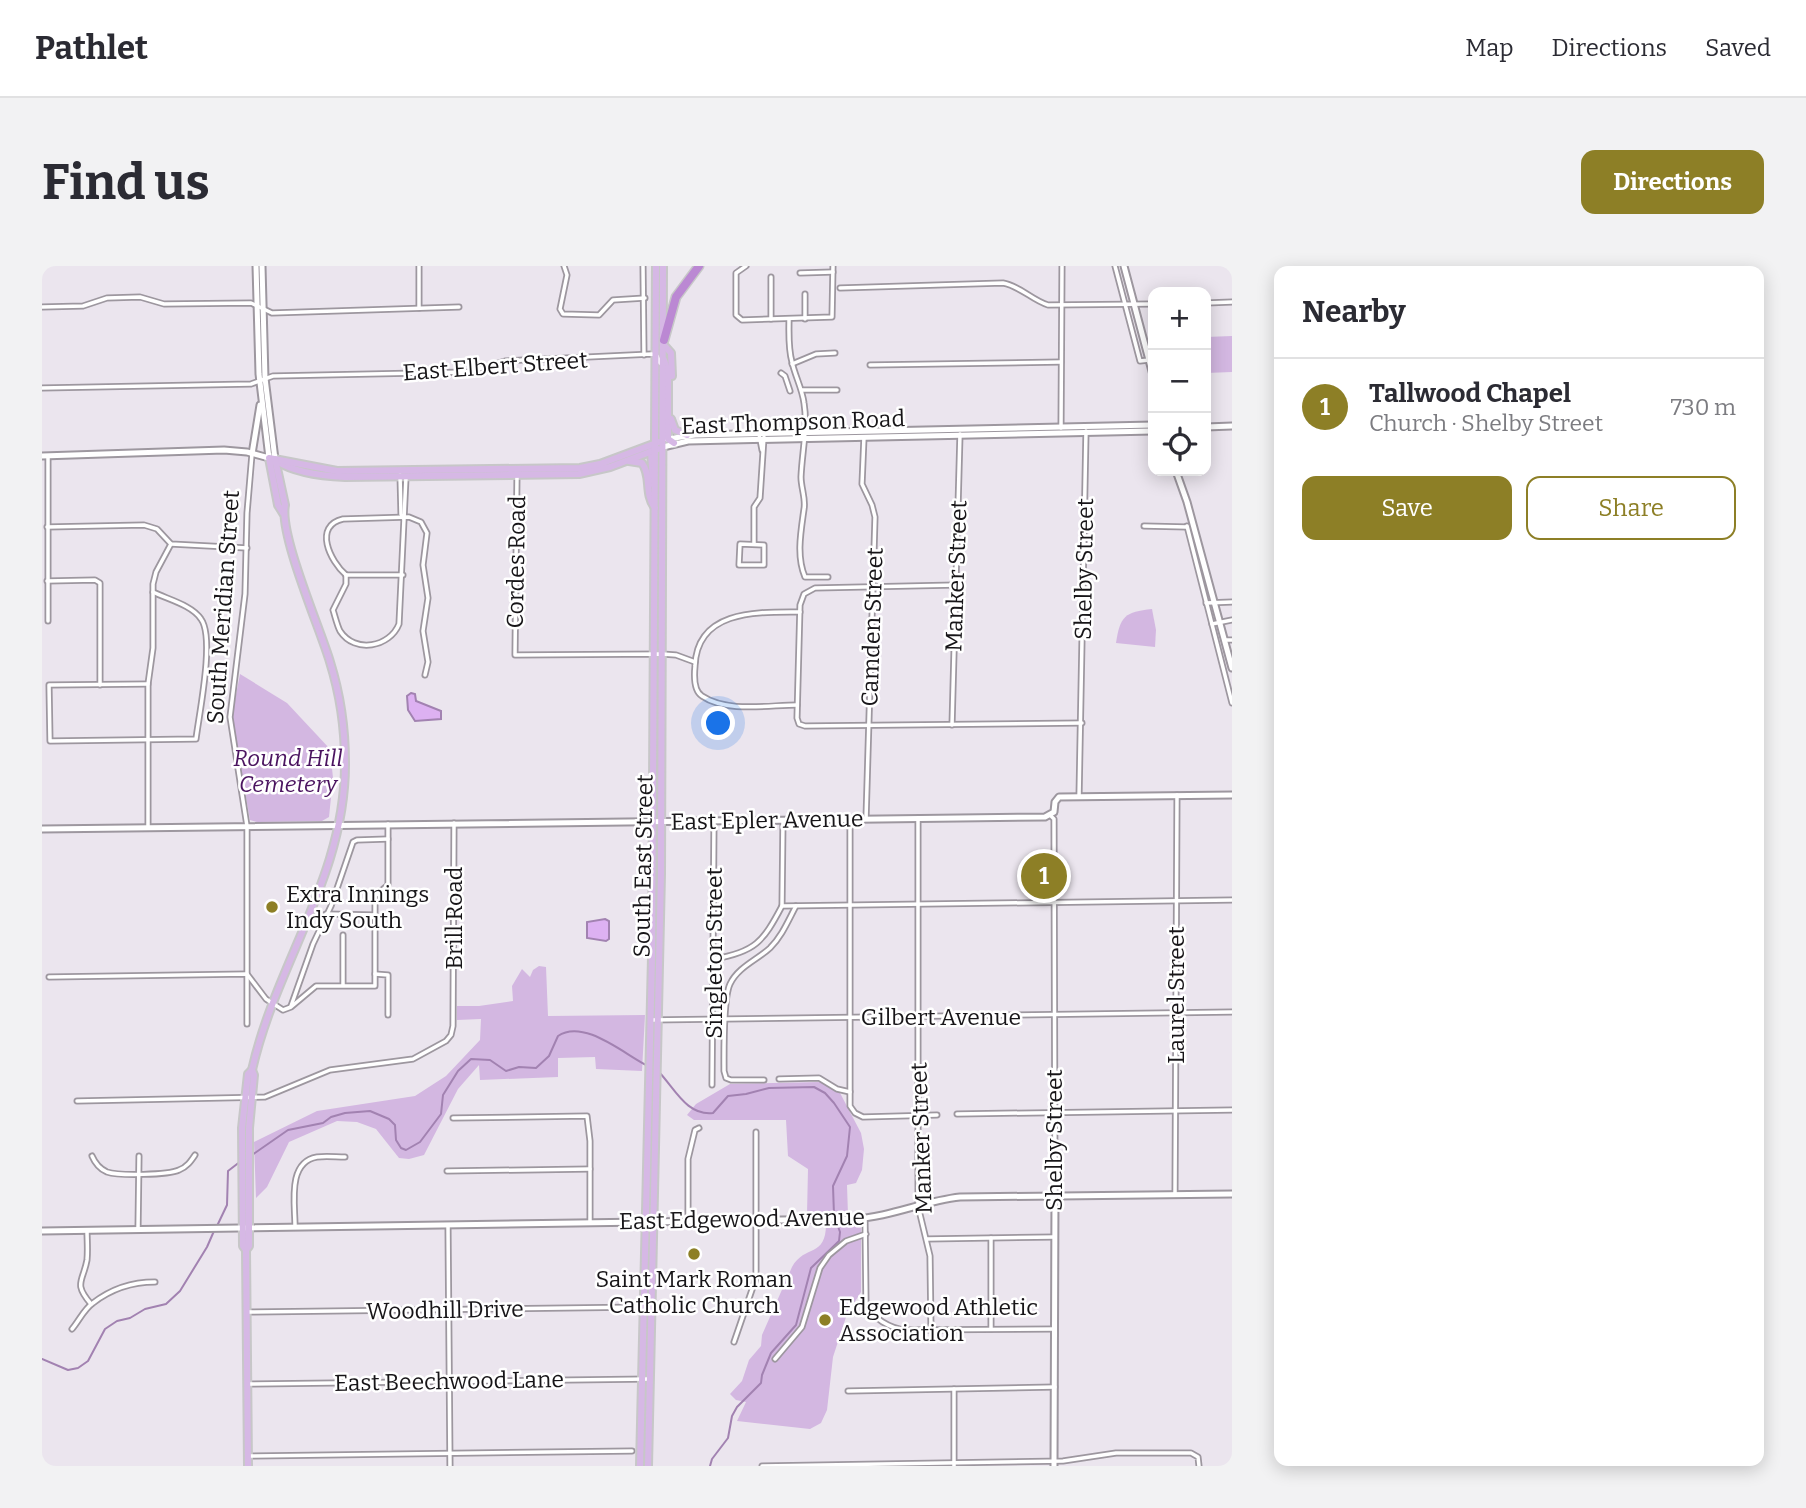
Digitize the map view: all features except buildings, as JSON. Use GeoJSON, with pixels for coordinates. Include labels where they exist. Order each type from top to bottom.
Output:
{"type":"FeatureCollection","features":[{"type":"Feature","properties":{"kind":"highway"},"geometry":{"type":"LineString","coordinates":[[664,342],[676,298],[699,266]]}},
{"type":"Feature","properties":{"kind":"main road","name":"South Meridian Street"},"geometry":{"type":"LineString","coordinates":[[256,266],[262,380],[272,459]]}},
{"type":"Feature","properties":{"kind":"main road","name":"South Meridian Street"},"geometry":{"type":"LineString","coordinates":[[259,307],[262,266]]}},
{"type":"Feature","properties":{"kind":"main road"},"geometry":{"type":"LineString","coordinates":[[656,266],[659,356],[668,372],[661,445]]}},
{"type":"Feature","properties":{"kind":"main road","name":"South East Street"},"geometry":{"type":"LineString","coordinates":[[658,654],[663,520],[656,366],[664,342],[663,266]]}},
{"type":"Feature","properties":{"kind":"main road"},"geometry":{"type":"LineString","coordinates":[[1124,266],[1148,356]]}},
{"type":"Feature","properties":{"kind":"main road"},"geometry":{"type":"LineString","coordinates":[[664,342],[672,357],[672,427],[687,435]]}},
{"type":"Feature","properties":{"kind":"main road","name":"South East Street"},"geometry":{"type":"LineString","coordinates":[[648,1466],[643,1307],[650,1221],[649,1079],[654,1020],[658,821],[655,489],[661,445],[663,370],[659,356]]}},
{"type":"Feature","properties":{"kind":"main road","name":"South Meridian Street"},"geometry":{"type":"LineString","coordinates":[[252,454],[262,380]]}},
{"type":"Feature","properties":{"kind":"main road","name":"South Meridian Street"},"geometry":{"type":"LineString","coordinates":[[248,1466],[246,1250],[249,1246],[246,1227],[245,1147],[248,1074],[252,1070],[265,1024],[323,883],[340,825],[345,787],[339,695],[283,513],[285,505],[272,459],[261,401]]}},
{"type":"Feature","properties":{"kind":"main road","name":"East Thompson Road"},"geometry":{"type":"LineString","coordinates":[[1086,429],[1148,425]]}},
{"type":"Feature","properties":{"kind":"main road"},"geometry":{"type":"LineString","coordinates":[[1211,427],[1232,426]]}},
{"type":"Feature","properties":{"kind":"main road","name":"East Thompson Road"},"geometry":{"type":"LineString","coordinates":[[517,472],[587,467],[644,447],[762,437],[1061,429],[1148,431]]}},
{"type":"Feature","properties":{"kind":"main road","name":"East Thompson Road"},"geometry":{"type":"LineString","coordinates":[[45,456],[223,450],[252,454],[283,465],[331,476],[517,472],[585,474],[627,461],[687,435],[762,437]]}},
{"type":"Feature","properties":{"kind":"main road"},"geometry":{"type":"LineString","coordinates":[[627,461],[639,462],[644,466],[647,472],[648,496],[655,508]]}},
{"type":"Feature","properties":{"kind":"main road"},"geometry":{"type":"LineString","coordinates":[[1180,476],[1191,526],[1228,640],[1231,664]]}},
{"type":"Feature","properties":{"kind":"main road"},"geometry":{"type":"LineString","coordinates":[[655,489],[663,520]]}},
{"type":"Feature","properties":{"kind":"main road"},"geometry":{"type":"LineString","coordinates":[[1051,816],[1056,798],[1232,795]]}},
{"type":"Feature","properties":{"kind":"main road","name":"East Epler Avenue"},"geometry":{"type":"LineString","coordinates":[[42,829],[1051,816]]}},
{"type":"Feature","properties":{"kind":"main road","name":"South East Street"},"geometry":{"type":"LineString","coordinates":[[640,1466],[646,1379],[657,1083],[654,1020]]}},
{"type":"Feature","properties":{"kind":"main road","name":"East Edgewood Avenue"},"geometry":{"type":"LineString","coordinates":[[42,1231],[844,1219],[890,1215],[960,1197],[1232,1194]]}},
{"type":"Feature","properties":{"kind":"main road","name":"Shelby Street"},"geometry":{"type":"LineString","coordinates":[[1055,1196],[1055,1464]]}},
{"type":"Feature","properties":{"kind":"street"},"geometry":{"type":"LineString","coordinates":[[419,266],[419,308]]}},
{"type":"Feature","properties":{"kind":"street"},"geometry":{"type":"LineString","coordinates":[[564,266],[568,275],[560,309],[563,314],[599,315],[613,300],[645,298]]}},
{"type":"Feature","properties":{"kind":"street"},"geometry":{"type":"LineString","coordinates":[[643,266],[645,356],[656,366]]}},
{"type":"Feature","properties":{"kind":"street"},"geometry":{"type":"LineString","coordinates":[[746,266],[736,273],[738,319],[833,317],[833,266]]}},
{"type":"Feature","properties":{"kind":"street"},"geometry":{"type":"LineString","coordinates":[[1061,429],[1062,266]]}},
{"type":"Feature","properties":{"kind":"street"},"geometry":{"type":"LineString","coordinates":[[1115,266],[1140,361],[1148,360]]}},
{"type":"Feature","properties":{"kind":"street"},"geometry":{"type":"LineString","coordinates":[[800,273],[834,272]]}},
{"type":"Feature","properties":{"kind":"street"},"geometry":{"type":"LineString","coordinates":[[771,277],[771,319]]}},
{"type":"Feature","properties":{"kind":"street"},"geometry":{"type":"LineString","coordinates":[[840,288],[1003,283],[1017,287],[1040,302],[1061,306],[1148,304]]}},
{"type":"Feature","properties":{"kind":"street"},"geometry":{"type":"LineString","coordinates":[[805,294],[805,318]]}},
{"type":"Feature","properties":{"kind":"street"},"geometry":{"type":"LineString","coordinates":[[42,307],[83,306],[107,298],[138,297],[164,304],[259,307],[272,313],[459,307]]}},
{"type":"Feature","properties":{"kind":"street"},"geometry":{"type":"LineString","coordinates":[[1211,303],[1232,302]]}},
{"type":"Feature","properties":{"kind":"street"},"geometry":{"type":"LineString","coordinates":[[789,319],[792,364],[802,390],[805,435],[801,487],[805,507],[800,534],[800,565],[805,577],[828,578]]}},
{"type":"Feature","properties":{"kind":"street"},"geometry":{"type":"LineString","coordinates":[[792,364],[816,354],[835,353]]}},
{"type":"Feature","properties":{"kind":"street","name":"East Elbert Street"},"geometry":{"type":"LineString","coordinates":[[42,388],[251,384],[273,376],[472,372],[505,361],[659,356]]}},
{"type":"Feature","properties":{"kind":"street"},"geometry":{"type":"LineString","coordinates":[[870,365],[1061,362]]}},
{"type":"Feature","properties":{"kind":"street"},"geometry":{"type":"LineString","coordinates":[[781,373],[785,376],[790,391]]}},
{"type":"Feature","properties":{"kind":"street"},"geometry":{"type":"LineString","coordinates":[[802,390],[837,390]]}},
{"type":"Feature","properties":{"kind":"street","name":"Shelby Street"},"geometry":{"type":"LineString","coordinates":[[1079,797],[1086,429]]}},
{"type":"Feature","properties":{"kind":"street","name":"Manker Street"},"geometry":{"type":"LineString","coordinates":[[952,724],[960,431]]}},
{"type":"Feature","properties":{"kind":"street","name":"Camden Street"},"geometry":{"type":"LineString","coordinates":[[864,434],[862,482],[875,516],[866,819]]}},
{"type":"Feature","properties":{"kind":"street"},"geometry":{"type":"LineString","coordinates":[[754,544],[754,507],[760,498],[762,437]]}},
{"type":"Feature","properties":{"kind":"street","name":"South Meridian Street"},"geometry":{"type":"LineString","coordinates":[[247,1024],[247,826],[230,714],[244,603],[252,454]]}},
{"type":"Feature","properties":{"kind":"street"},"geometry":{"type":"LineString","coordinates":[[45,456],[48,621]]}},
{"type":"Feature","properties":{"kind":"street","name":"Cordes Road"},"geometry":{"type":"LineString","coordinates":[[517,472],[515,655],[658,654]]}},
{"type":"Feature","properties":{"kind":"street"},"geometry":{"type":"LineString","coordinates":[[403,473],[401,514],[403,518],[402,575],[399,587],[399,627],[380,644],[359,645],[343,634],[333,610],[346,584],[346,575],[333,558],[326,539],[328,527],[337,520],[403,518],[420,520],[427,531],[423,565],[428,598],[423,633],[428,662],[425,675]]}},
{"type":"Feature","properties":{"kind":"street"},"geometry":{"type":"LineString","coordinates":[[47,527],[144,525],[158,530],[171,544],[247,548]]}},
{"type":"Feature","properties":{"kind":"street"},"geometry":{"type":"LineString","coordinates":[[1144,526],[1191,526],[1206,603],[1232,703]]}},
{"type":"Feature","properties":{"kind":"street"},"geometry":{"type":"LineString","coordinates":[[148,827],[148,684],[153,648],[153,592],[155,573],[171,544]]}},
{"type":"Feature","properties":{"kind":"street"},"geometry":{"type":"LineString","coordinates":[[754,544],[764,545],[764,565],[740,566],[739,545],[754,544]]}},
{"type":"Feature","properties":{"kind":"street"},"geometry":{"type":"LineString","coordinates":[[346,575],[402,575]]}},
{"type":"Feature","properties":{"kind":"street"},"geometry":{"type":"LineString","coordinates":[[47,582],[98,581],[101,585],[100,685]]}},
{"type":"Feature","properties":{"kind":"street"},"geometry":{"type":"LineString","coordinates":[[956,585],[811,590],[801,599],[797,720],[802,725],[1082,723]]}},
{"type":"Feature","properties":{"kind":"street"},"geometry":{"type":"LineString","coordinates":[[148,684],[50,685],[50,741],[196,739],[206,661],[205,627],[194,612],[153,592]]}},
{"type":"Feature","properties":{"kind":"street"},"geometry":{"type":"LineString","coordinates":[[1206,603],[1232,602]]}},
{"type":"Feature","properties":{"kind":"street"},"geometry":{"type":"LineString","coordinates":[[797,705],[729,705],[705,698],[696,689],[695,662],[699,647],[708,634],[728,618],[753,612],[800,612]]}},
{"type":"Feature","properties":{"kind":"street"},"geometry":{"type":"LineString","coordinates":[[1212,624],[1232,620]]}},
{"type":"Feature","properties":{"kind":"street"},"geometry":{"type":"LineString","coordinates":[[658,654],[676,655],[695,662]]}},
{"type":"Feature","properties":{"kind":"street","name":"Laurel Street"},"geometry":{"type":"LineString","coordinates":[[1175,1195],[1177,795]]}},
{"type":"Feature","properties":{"kind":"street","name":"Shelby Street"},"geometry":{"type":"LineString","coordinates":[[1051,816],[1054,819],[1055,1196]]}},
{"type":"Feature","properties":{"kind":"street","name":"Manker Street"},"geometry":{"type":"LineString","coordinates":[[918,818],[918,1206],[931,1262],[931,1330]]}},
{"type":"Feature","properties":{"kind":"street"},"geometry":{"type":"LineString","coordinates":[[850,819],[850,1106],[855,1113],[863,1117],[937,1115]]}},
{"type":"Feature","properties":{"kind":"street"},"geometry":{"type":"LineString","coordinates":[[714,959],[740,954],[753,947],[768,932],[782,906],[783,820]]}},
{"type":"Feature","properties":{"kind":"street","name":"Singleton Street"},"geometry":{"type":"LineString","coordinates":[[712,1085],[714,821]]}},
{"type":"Feature","properties":{"kind":"street"},"geometry":{"type":"LineString","coordinates":[[50,977],[247,974],[273,1005],[283,1010],[291,1007],[313,987],[375,986],[375,896],[388,885],[388,824]]}},
{"type":"Feature","properties":{"kind":"street","name":"Brill Road"},"geometry":{"type":"LineString","coordinates":[[248,1098],[278,1093],[330,1070],[404,1062],[416,1058],[449,1037],[453,1028],[454,824]]}},
{"type":"Feature","properties":{"kind":"street"},"geometry":{"type":"LineString","coordinates":[[291,1007],[354,842],[388,839]]}},
{"type":"Feature","properties":{"kind":"street"},"geometry":{"type":"LineString","coordinates":[[782,906],[1232,900]]}},
{"type":"Feature","properties":{"kind":"street"},"geometry":{"type":"LineString","coordinates":[[764,1080],[731,1080],[726,1077],[727,992],[742,969],[778,940],[796,906]]}},
{"type":"Feature","properties":{"kind":"street"},"geometry":{"type":"LineString","coordinates":[[326,914],[375,915]]}},
{"type":"Feature","properties":{"kind":"street"},"geometry":{"type":"LineString","coordinates":[[343,935],[343,986]]}},
{"type":"Feature","properties":{"kind":"street"},"geometry":{"type":"LineString","coordinates":[[375,974],[388,975],[388,1015]]}},
{"type":"Feature","properties":{"kind":"street","name":"Gilbert Avenue"},"geometry":{"type":"LineString","coordinates":[[654,1020],[1232,1012]]}},
{"type":"Feature","properties":{"kind":"street"},"geometry":{"type":"LineString","coordinates":[[779,1079],[818,1078],[837,1089],[850,1092]]}},
{"type":"Feature","properties":{"kind":"street"},"geometry":{"type":"LineString","coordinates":[[77,1101],[248,1098]]}},
{"type":"Feature","properties":{"kind":"street"},"geometry":{"type":"LineString","coordinates":[[957,1114],[1232,1110]]}},
{"type":"Feature","properties":{"kind":"street"},"geometry":{"type":"LineString","coordinates":[[453,1118],[587,1116],[590,1120],[590,1222]]}},
{"type":"Feature","properties":{"kind":"street"},"geometry":{"type":"LineString","coordinates":[[688,1220],[688,1154],[695,1130],[699,1128]]}},
{"type":"Feature","properties":{"kind":"street"},"geometry":{"type":"LineString","coordinates":[[734,1342],[755,1284],[757,1132]]}},
{"type":"Feature","properties":{"kind":"street"},"geometry":{"type":"LineString","coordinates":[[92,1156],[97,1165],[106,1171],[138,1173],[177,1171],[186,1166],[195,1155]]}},
{"type":"Feature","properties":{"kind":"street"},"geometry":{"type":"LineString","coordinates":[[138,1156],[138,1229]]}},
{"type":"Feature","properties":{"kind":"street"},"geometry":{"type":"LineString","coordinates":[[295,1226],[295,1180],[300,1167],[315,1157],[345,1157]]}},
{"type":"Feature","properties":{"kind":"street"},"geometry":{"type":"LineString","coordinates":[[447,1171],[590,1169]]}},
{"type":"Feature","properties":{"kind":"street"},"geometry":{"type":"LineString","coordinates":[[865,1218],[868,1308],[873,1315],[895,1328],[1055,1329]]}},
{"type":"Feature","properties":{"kind":"street"},"geometry":{"type":"LineString","coordinates":[[448,1224],[450,1466]]}},
{"type":"Feature","properties":{"kind":"street"},"geometry":{"type":"LineString","coordinates":[[87,1230],[87,1258],[80,1285],[82,1294],[91,1304]]}},
{"type":"Feature","properties":{"kind":"street"},"geometry":{"type":"LineString","coordinates":[[775,1359],[802,1327],[817,1277],[829,1255],[846,1241],[866,1234]]}},
{"type":"Feature","properties":{"kind":"street"},"geometry":{"type":"LineString","coordinates":[[927,1239],[1055,1237]]}},
{"type":"Feature","properties":{"kind":"street"},"geometry":{"type":"LineString","coordinates":[[991,1238],[991,1329]]}},
{"type":"Feature","properties":{"kind":"street"},"geometry":{"type":"LineString","coordinates":[[72,1329],[91,1304],[124,1286],[155,1282]]}},
{"type":"Feature","properties":{"kind":"street","name":"Woodhill Drive"},"geometry":{"type":"LineString","coordinates":[[247,1312],[643,1307]]}},
{"type":"Feature","properties":{"kind":"street","name":"East Beechwood Lane"},"geometry":{"type":"LineString","coordinates":[[247,1384],[646,1379]]}},
{"type":"Feature","properties":{"kind":"street"},"geometry":{"type":"LineString","coordinates":[[848,1391],[1055,1387]]}},
{"type":"Feature","properties":{"kind":"street"},"geometry":{"type":"LineString","coordinates":[[954,1389],[954,1464]]}},
{"type":"Feature","properties":{"kind":"street"},"geometry":{"type":"LineString","coordinates":[[248,1456],[632,1451]]}},
{"type":"Feature","properties":{"kind":"street"},"geometry":{"type":"LineString","coordinates":[[762,1466],[1055,1464],[1116,1453],[1191,1453],[1196,1455],[1199,1466]]}},
{"type":"Feature","properties":{"kind":"green space"},"geometry":{"type":"Polygon","coordinates":[[[1232,336],[1232,372],[1211,373],[1211,337],[1232,336]]]}},
{"type":"Feature","properties":{"kind":"green space"},"geometry":{"type":"Polygon","coordinates":[[[1152,609],[1156,630],[1155,647],[1116,643],[1125,617],[1152,609]]]}},
{"type":"Feature","properties":{"kind":"green space","name":"Round Hill Cemetery"},"geometry":{"type":"Polygon","coordinates":[[[240,674],[287,703],[330,749],[333,778],[329,817],[322,821],[250,820],[233,725],[240,674]]]}},
{"type":"Feature","properties":{"kind":"green space"},"geometry":{"type":"Polygon","coordinates":[[[539,966],[546,967],[548,1016],[645,1015],[642,1071],[596,1069],[595,1057],[558,1058],[558,1077],[480,1080],[479,1065],[458,1089],[424,1155],[409,1159],[399,1158],[376,1129],[357,1122],[337,1121],[289,1142],[267,1187],[256,1198],[254,1142],[317,1111],[415,1096],[446,1076],[480,1040],[481,1019],[457,1020],[457,1006],[513,1001],[512,986],[522,969],[530,977],[533,970],[539,966]]]}},
{"type":"Feature","properties":{"kind":"green space"},"geometry":{"type":"Polygon","coordinates":[[[820,1082],[839,1091],[861,1133],[864,1149],[862,1170],[856,1183],[847,1185],[848,1215],[807,1214],[808,1169],[788,1156],[786,1120],[694,1120],[687,1115],[696,1104],[730,1084],[820,1082]]]}},
{"type":"Feature","properties":{"kind":"green space","name":"Edgewood Athletic Association"},"geometry":{"type":"Polygon","coordinates":[[[826,1224],[861,1224],[861,1292],[847,1314],[833,1357],[827,1410],[821,1423],[810,1429],[737,1421],[746,1402],[736,1400],[730,1394],[742,1381],[749,1360],[761,1346],[762,1335],[792,1267],[803,1255],[823,1242],[826,1224]]]}},
{"type":"Feature","properties":{"kind":"shaded area"},"geometry":{"type":"Polygon","coordinates":[[[415,694],[416,701],[441,711],[441,719],[415,721],[408,710],[407,696],[415,694]]]}},
{"type":"Feature","properties":{"kind":"shaded area"},"geometry":{"type":"Polygon","coordinates":[[[605,919],[609,921],[609,939],[606,941],[587,938],[587,922],[605,919]]]}},
{"type":"Feature","properties":{"kind":"waterway"},"geometry":{"type":"LineString","coordinates":[[252,1155],[288,1130],[323,1123],[331,1117],[345,1113],[370,1111],[389,1119],[395,1125],[396,1140],[401,1148],[406,1150],[420,1142],[441,1114],[443,1095],[458,1071],[471,1059],[490,1060],[506,1071],[519,1067],[536,1068],[549,1056],[558,1036],[568,1032],[580,1032],[604,1040],[648,1066]]}},
{"type":"Feature","properties":{"kind":"waterway"},"geometry":{"type":"LineString","coordinates":[[659,1072],[682,1100],[704,1113],[713,1113],[728,1096],[769,1088],[814,1087],[825,1093],[850,1127],[847,1156],[833,1186],[834,1215],[840,1232],[839,1241],[811,1268],[796,1325],[771,1353],[761,1383],[737,1407],[732,1416],[728,1438],[712,1459],[710,1466]]}},
{"type":"Feature","properties":{"kind":"waterway"},"geometry":{"type":"LineString","coordinates":[[217,1226],[227,1205],[228,1171],[241,1161]]}},
{"type":"Feature","properties":{"kind":"waterway"},"geometry":{"type":"LineString","coordinates":[[42,1359],[68,1370],[78,1368],[88,1361],[105,1329],[145,1309],[166,1304],[180,1291],[214,1231]]}},
{"type":"Feature","properties":{"kind":"place","name":"Tallwood Chapel"},"geometry":{"type":"Point","coordinates":[1044,876]}},
{"type":"Feature","properties":{"kind":"place","name":"Extra Innings Indy South"},"geometry":{"type":"Point","coordinates":[272,907]}},
{"type":"Feature","properties":{"kind":"place","name":"Saint Mark Roman Catholic Church"},"geometry":{"type":"Point","coordinates":[694,1254]}},
{"type":"Feature","properties":{"kind":"place","name":"Edgewood Athletic Association"},"geometry":{"type":"Point","coordinates":[825,1320]}}]}
